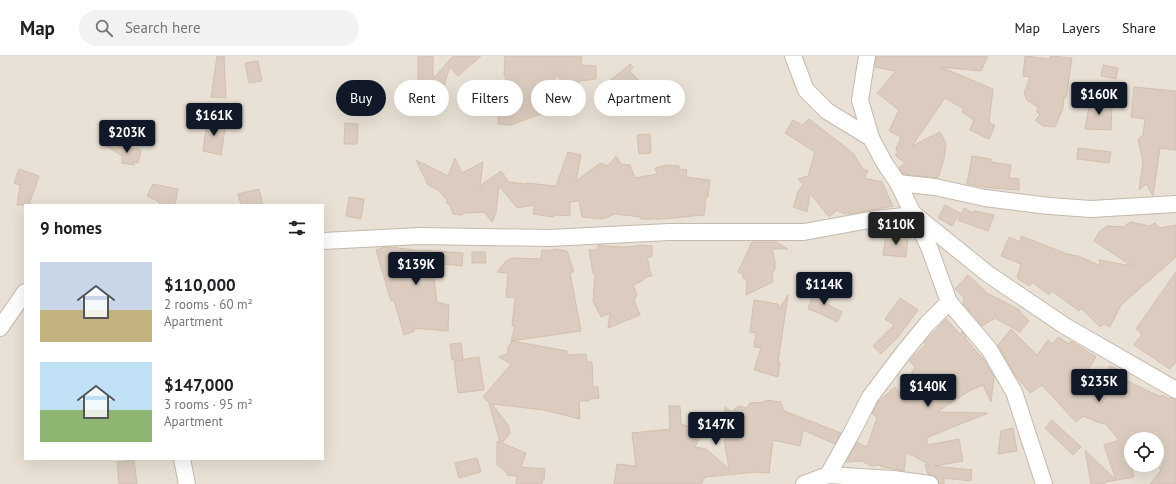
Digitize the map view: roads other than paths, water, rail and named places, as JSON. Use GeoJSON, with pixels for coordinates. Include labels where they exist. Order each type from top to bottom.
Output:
{"type":"FeatureCollection","features":[{"type":"Feature","properties":{"kind":"street"},"geometry":{"type":"LineString","coordinates":[[793,56],[806,90],[827,112],[871,138]]}},
{"type":"Feature","properties":{"kind":"street"},"geometry":{"type":"LineString","coordinates":[[867,56],[860,100],[871,138],[915,215],[930,247],[949,302],[989,349],[1014,392],[1044,484]]}},
{"type":"Feature","properties":{"kind":"street"},"geometry":{"type":"LineString","coordinates":[[898,183],[935,187],[985,198],[1049,206],[1091,209],[1176,204]]}},
{"type":"Feature","properties":{"kind":"street"},"geometry":{"type":"LineString","coordinates":[[324,241],[420,236],[549,238],[669,232],[804,232],[875,219],[915,215],[988,274],[1058,322],[1176,390]]}},
{"type":"Feature","properties":{"kind":"street"},"geometry":{"type":"LineString","coordinates":[[0,328],[24,293]]}},
{"type":"Feature","properties":{"kind":"street"},"geometry":{"type":"LineString","coordinates":[[828,475],[870,397],[926,324],[949,302]]}},
{"type":"Feature","properties":{"kind":"street"},"geometry":{"type":"LineString","coordinates":[[182,460],[187,484]]}},
{"type":"Feature","properties":{"kind":"street"},"geometry":{"type":"LineString","coordinates":[[804,484],[828,475],[893,478],[930,484]]}}]}
